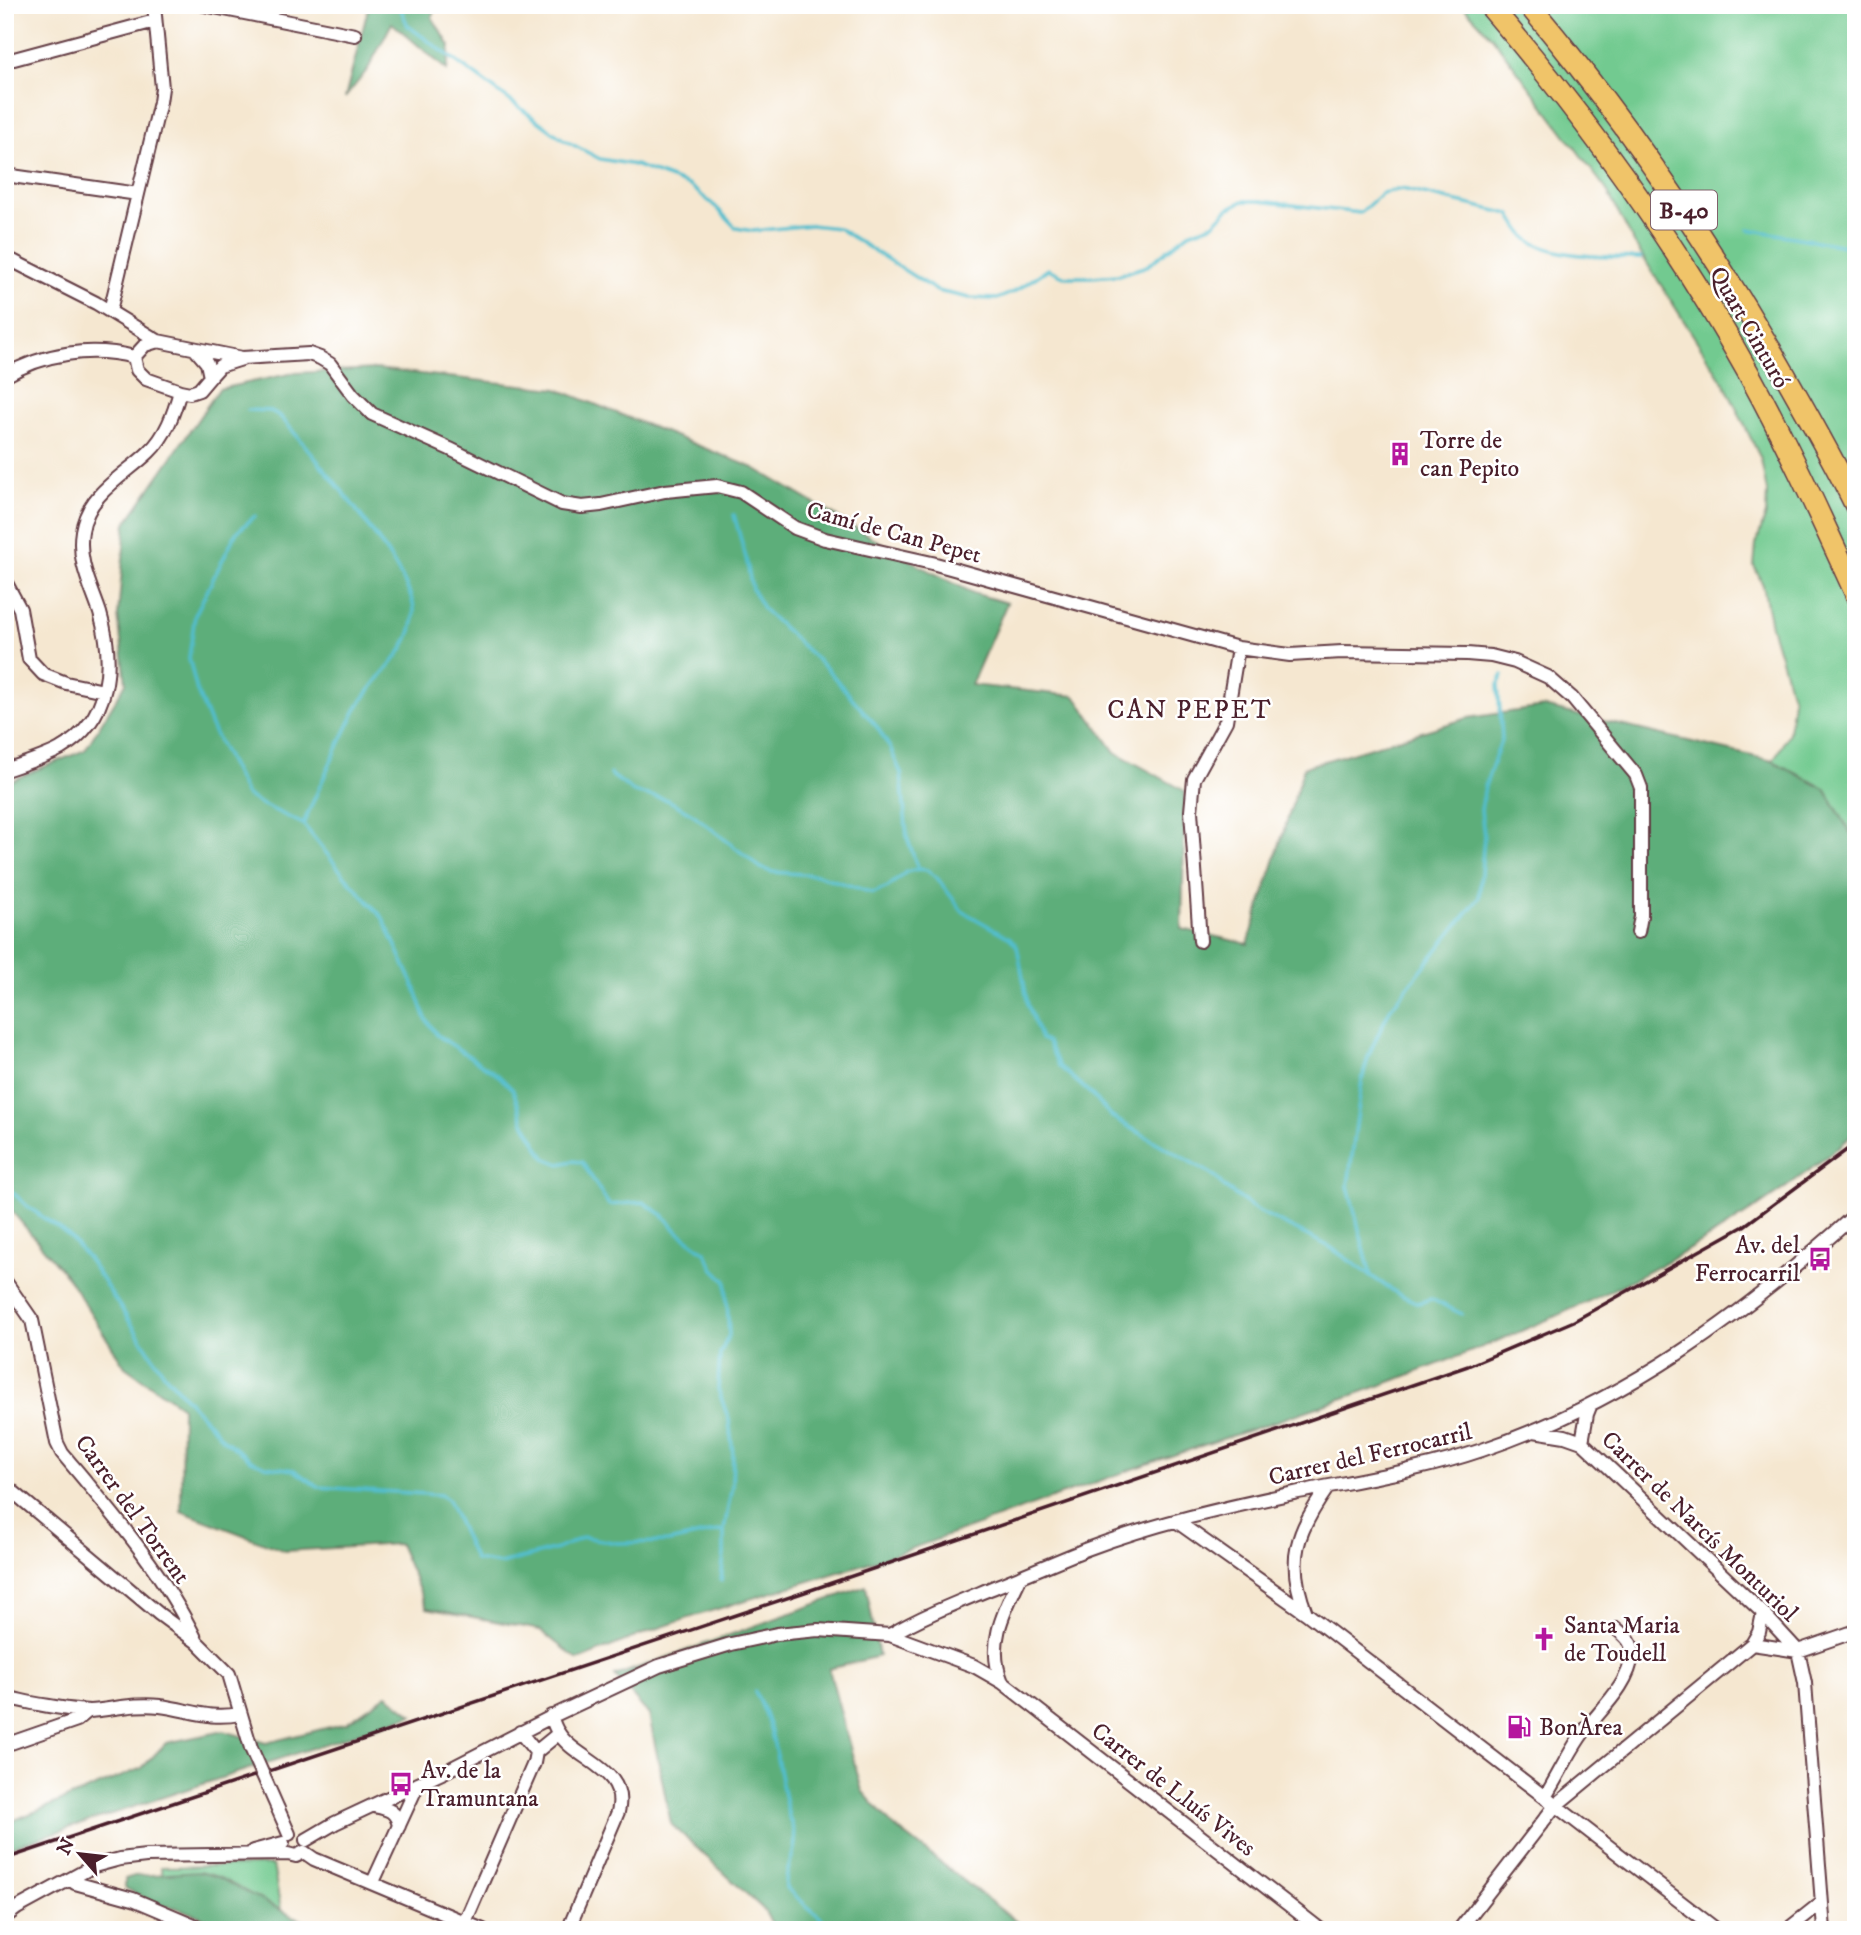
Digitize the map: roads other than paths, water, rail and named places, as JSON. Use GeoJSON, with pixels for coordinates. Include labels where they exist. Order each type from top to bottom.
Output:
{"type":"FeatureCollection","features":[{"type":"Feature","properties":{"kind":"highway","name":"Quart Cinturó"},"geometry":{"type":"LineString","coordinates":[[1489,5],[1573,108],[1689,273],[1772,418],[1856,594]]}},
{"type":"Feature","properties":{"kind":"highway","name":"Quart Cinturó"},"geometry":{"type":"LineString","coordinates":[[1529,5],[1609,106],[1684,211],[1775,357],[1856,506]]}},
{"type":"Feature","properties":{"kind":"street"},"geometry":{"type":"LineString","coordinates":[[110,311],[162,88],[154,5]]}},
{"type":"Feature","properties":{"kind":"street"},"geometry":{"type":"LineString","coordinates":[[204,5],[355,35]]}},
{"type":"Feature","properties":{"kind":"street"},"geometry":{"type":"LineString","coordinates":[[14,60],[155,22]]}},
{"type":"Feature","properties":{"kind":"street"},"geometry":{"type":"LineString","coordinates":[[5,175],[138,194]]}},
{"type":"Feature","properties":{"kind":"street"},"geometry":{"type":"LineString","coordinates":[[5,257],[110,311],[137,327],[158,341],[195,349],[207,363],[210,377],[199,390],[180,391],[146,379],[137,370],[137,327]]}},
{"type":"Feature","properties":{"kind":"street"},"geometry":{"type":"LineString","coordinates":[[137,354],[145,345],[158,341]]}},
{"type":"Feature","properties":{"kind":"street","name":"Camí de Can Pepet"},"geometry":{"type":"LineString","coordinates":[[195,349],[242,358],[309,354],[320,358],[330,364],[353,396],[372,414],[562,504],[582,507],[601,505],[665,491],[716,486],[741,492],[795,528],[825,540],[932,563],[1238,648],[1290,655],[1342,652],[1491,656],[1515,662],[1548,677],[1572,698],[1636,775],[1641,788],[1641,916],[1638,932]]}},
{"type":"Feature","properties":{"kind":"street"},"geometry":{"type":"LineString","coordinates":[[5,376],[42,358],[62,354],[137,354]]}},
{"type":"Feature","properties":{"kind":"street","name":"Camí de Can Pepet"},"geometry":{"type":"LineString","coordinates":[[210,377],[220,366],[242,358]]}},
{"type":"Feature","properties":{"kind":"street"},"geometry":{"type":"LineString","coordinates":[[5,770],[59,749],[78,736],[92,720],[104,691],[110,663],[100,614],[83,569],[82,530],[95,499],[151,451],[172,419],[180,391]]}},
{"type":"Feature","properties":{"kind":"street"},"geometry":{"type":"LineString","coordinates":[[5,581],[20,609],[29,659],[43,674],[66,683],[104,691]]}},
{"type":"Feature","properties":{"kind":"street"},"geometry":{"type":"LineString","coordinates":[[1200,941],[1191,811],[1194,779],[1226,721],[1238,648]]}},
{"type":"Feature","properties":{"kind":"street","name":"Carrer del Ferrocarril"},"geometry":{"type":"LineString","coordinates":[[890,1635],[918,1619],[1088,1549],[1176,1521],[1416,1469],[1482,1450],[1534,1431],[1665,1364],[1704,1338],[1812,1253],[1856,1214]]}},
{"type":"Feature","properties":{"kind":"street","name":"Carrer del Torrent"},"geometry":{"type":"LineString","coordinates":[[5,1281],[32,1320],[57,1443],[62,1453],[115,1515],[146,1557],[197,1642]]}},
{"type":"Feature","properties":{"kind":"street","name":"Carrer de Narcís Monturiol"},"geometry":{"type":"LineString","coordinates":[[1583,1442],[1591,1404]]}},
{"type":"Feature","properties":{"kind":"street","name":"Carrer de Narcís Monturiol"},"geometry":{"type":"LineString","coordinates":[[1534,1431],[1566,1436],[1583,1442],[1763,1613],[1798,1651],[1805,1683],[1824,1930]]}},
{"type":"Feature","properties":{"kind":"street"},"geometry":{"type":"LineString","coordinates":[[5,1485],[159,1614],[197,1642],[229,1674],[250,1748],[278,1809],[287,1844],[296,1856],[305,1846]]}},
{"type":"Feature","properties":{"kind":"street"},"geometry":{"type":"LineString","coordinates":[[1306,1613],[1298,1593],[1297,1547],[1306,1519],[1328,1487]]}},
{"type":"Feature","properties":{"kind":"street"},"geometry":{"type":"LineString","coordinates":[[1209,1542],[1202,1534],[1202,1526],[1211,1513]]}},
{"type":"Feature","properties":{"kind":"street"},"geometry":{"type":"LineString","coordinates":[[1176,1521],[1306,1613],[1717,1930]]}},
{"type":"Feature","properties":{"kind":"street"},"geometry":{"type":"LineString","coordinates":[[1002,1682],[996,1668],[999,1624],[1021,1576]]}},
{"type":"Feature","properties":{"kind":"street"},"geometry":{"type":"LineString","coordinates":[[1550,1802],[1752,1644],[1759,1632],[1763,1613]]}},
{"type":"Feature","properties":{"kind":"street"},"geometry":{"type":"LineString","coordinates":[[1459,1930],[1550,1802],[1580,1737],[1627,1674],[1633,1654],[1629,1639],[1617,1629]]}},
{"type":"Feature","properties":{"kind":"street","name":"Carrer de Lluís Vives"},"geometry":{"type":"LineString","coordinates":[[305,1846],[335,1823],[659,1666],[731,1644],[777,1634],[818,1630],[890,1635],[974,1666],[1002,1682],[1321,1930]]}},
{"type":"Feature","properties":{"kind":"street"},"geometry":{"type":"LineString","coordinates":[[1752,1644],[1798,1651],[1856,1631]]}},
{"type":"Feature","properties":{"kind":"street"},"geometry":{"type":"LineString","coordinates":[[5,1696],[88,1711],[145,1705],[162,1706],[208,1717],[240,1714]]}},
{"type":"Feature","properties":{"kind":"street"},"geometry":{"type":"LineString","coordinates":[[5,1745],[76,1720],[88,1711]]}},
{"type":"Feature","properties":{"kind":"street"},"geometry":{"type":"LineString","coordinates":[[551,1716],[558,1734],[610,1777],[618,1788],[621,1800],[568,1930]]}},
{"type":"Feature","properties":{"kind":"street"},"geometry":{"type":"LineString","coordinates":[[520,1732],[536,1752]]}},
{"type":"Feature","properties":{"kind":"street"},"geometry":{"type":"LineString","coordinates":[[465,1922],[534,1763],[536,1752],[558,1734]]}},
{"type":"Feature","properties":{"kind":"street"},"geometry":{"type":"LineString","coordinates":[[373,1882],[419,1784]]}},
{"type":"Feature","properties":{"kind":"street"},"geometry":{"type":"LineString","coordinates":[[374,1806],[393,1811],[399,1826]]}},
{"type":"Feature","properties":{"kind":"street"},"geometry":{"type":"LineString","coordinates":[[5,1917],[94,1867],[120,1859],[146,1856],[243,1855],[287,1844],[299,1833],[314,1859],[483,1930]]}},
{"type":"Feature","properties":{"kind":"street"},"geometry":{"type":"LineString","coordinates":[[71,1879],[75,1883],[133,1899],[206,1930]]}},
{"type":"Feature","properties":{"kind":"street"},"geometry":{"type":"LineString","coordinates":[[1787,1930],[1821,1903]]}},
{"type":"Feature","properties":{"kind":"waterway"},"geometry":{"type":"LineString","coordinates":[[399,5],[408,26],[564,140],[600,159],[635,165],[690,186],[736,228],[753,231],[811,225],[838,228],[937,291],[970,298],[997,299],[1014,292],[1048,269],[1066,277],[1091,277],[1118,275],[1147,266],[1189,233],[1213,224],[1228,209],[1243,201],[1360,213],[1382,193],[1402,189],[1510,214],[1529,240],[1554,250],[1599,257],[1641,258]]}},
{"type":"Feature","properties":{"kind":"waterway"},"geometry":{"type":"LineString","coordinates":[[1748,229],[1856,248]]}},
{"type":"Feature","properties":{"kind":"waterway"},"geometry":{"type":"LineString","coordinates":[[248,410],[271,411],[280,416],[313,455],[358,512],[398,570],[410,595],[414,613],[407,641],[355,712],[303,824],[383,918],[416,990],[426,1019],[437,1035],[499,1076],[513,1090],[524,1122],[545,1158],[560,1164],[582,1162],[609,1205],[643,1202],[663,1215],[678,1232],[705,1252],[714,1269],[726,1281],[729,1335],[720,1354],[718,1389],[729,1420],[733,1454],[721,1581]]}},
{"type":"Feature","properties":{"kind":"waterway"},"geometry":{"type":"LineString","coordinates":[[734,515],[752,589],[764,610],[827,669],[877,727],[890,748],[901,773],[907,837],[918,869]]}},
{"type":"Feature","properties":{"kind":"waterway"},"geometry":{"type":"LineString","coordinates":[[255,516],[236,533],[195,615],[189,658],[197,691],[211,726],[246,795],[303,824]]}},
{"type":"Feature","properties":{"kind":"waterway"},"geometry":{"type":"LineString","coordinates":[[1462,1314],[1431,1299],[1418,1303],[1398,1294],[1371,1276],[1348,1186],[1362,1080],[1369,1054],[1390,1009],[1479,898],[1484,836],[1481,810],[1485,786],[1502,738],[1498,685],[1503,675]]}},
{"type":"Feature","properties":{"kind":"waterway"},"geometry":{"type":"LineString","coordinates":[[610,774],[634,792],[668,800],[694,815],[761,868],[772,872],[817,875],[873,893],[888,887],[906,872],[927,870],[938,879],[962,911],[1010,938],[1017,946],[1028,1005],[1041,1039],[1048,1043],[1059,1066],[1112,1117],[1216,1177],[1224,1187],[1258,1211],[1330,1247],[1371,1276]]}},
{"type":"Feature","properties":{"kind":"waterway"},"geometry":{"type":"LineString","coordinates":[[5,1185],[27,1206],[68,1235],[89,1260],[165,1375],[224,1440],[251,1460],[266,1466],[294,1470],[318,1487],[441,1495],[448,1500],[475,1560],[500,1564],[557,1549],[584,1537],[617,1543],[668,1542],[724,1530]]}},
{"type":"Feature","properties":{"kind":"waterway"},"geometry":{"type":"LineString","coordinates":[[755,1692],[768,1721],[795,1837],[786,1888],[835,1930]]}},
{"type":"Feature","properties":{"kind":"railway"},"geometry":{"type":"LineString","coordinates":[[5,1859],[802,1593],[1468,1366],[1574,1321],[1744,1226],[1856,1143]]}},
{"type":"Feature","properties":{"kind":"place","name":"Torre de can Pepito"},"geometry":{"type":"Point","coordinates":[1400,454]}},
{"type":"Feature","properties":{"kind":"place","name":"Av. del Ferrocarril"},"geometry":{"type":"Point","coordinates":[1820,1259]}},
{"type":"Feature","properties":{"kind":"place","name":"Santa Maria de Toudell"},"geometry":{"type":"Point","coordinates":[1544,1639]}},
{"type":"Feature","properties":{"kind":"place","name":"BonÀrea"},"geometry":{"type":"Point","coordinates":[1519,1727]}},
{"type":"Feature","properties":{"kind":"place","name":"Av. de la Tramuntana"},"geometry":{"type":"Point","coordinates":[401,1784]}},
{"type":"Feature","properties":{"kind":"district","name":"CAN PEPET"},"geometry":{"type":"Point","coordinates":[1190,709]}}]}
